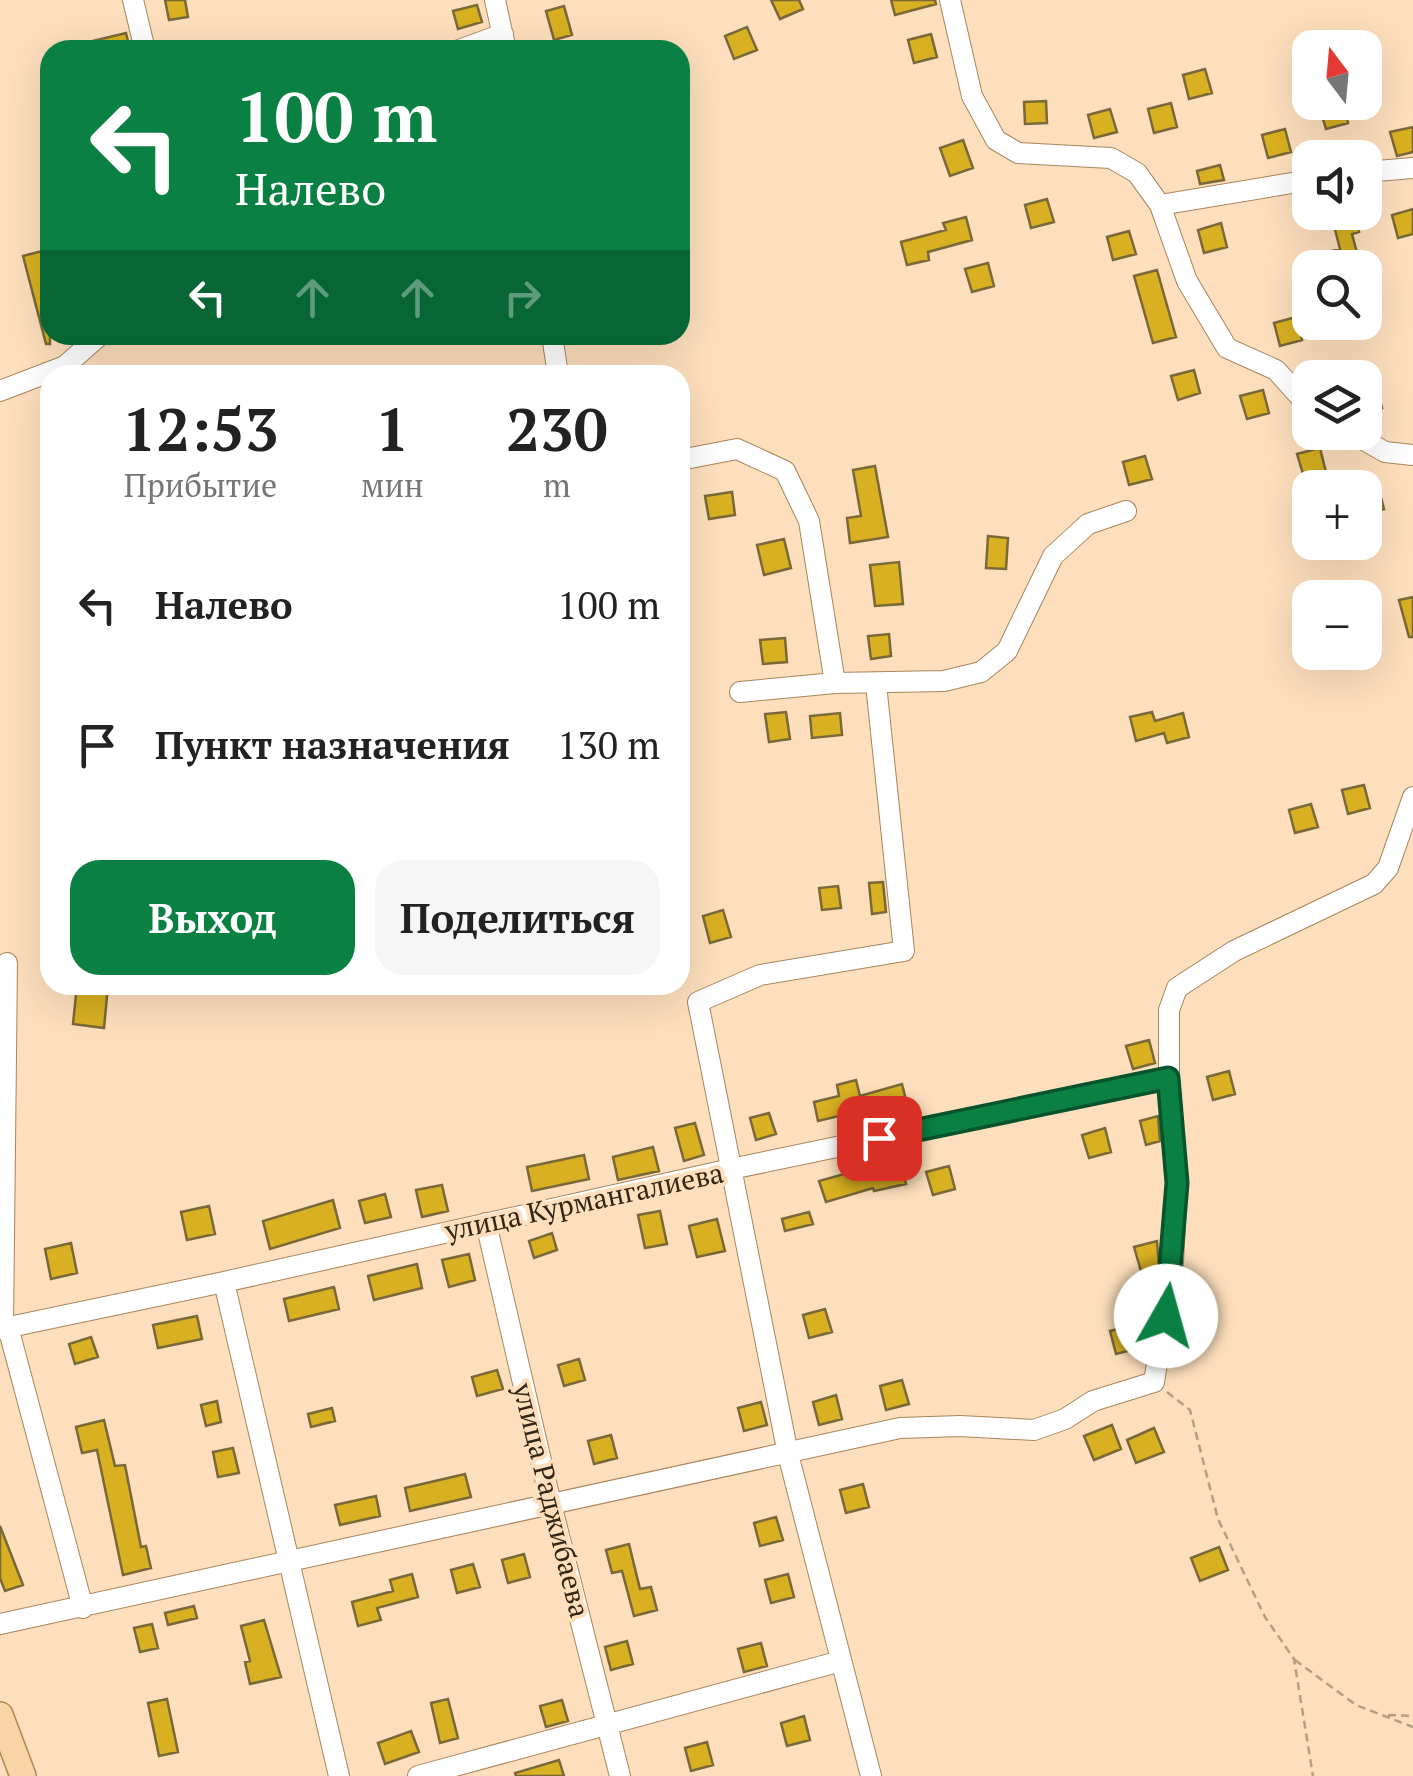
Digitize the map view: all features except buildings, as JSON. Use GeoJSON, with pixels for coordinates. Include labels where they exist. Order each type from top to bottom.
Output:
{"type":"FeatureCollection","features":[{"type":"Feature","properties":{"kind":"main road"},"geometry":{"type":"LineString","coordinates":[[0,1714],[23,1776]]}},
{"type":"Feature","properties":{"kind":"street"},"geometry":{"type":"LineString","coordinates":[[133,0],[143,40]]}},
{"type":"Feature","properties":{"kind":"street"},"geometry":{"type":"LineString","coordinates":[[495,0],[504,40]]}},
{"type":"Feature","properties":{"kind":"street"},"geometry":{"type":"LineString","coordinates":[[950,0],[972,96],[996,140],[1018,153],[1111,158],[1137,173],[1160,205],[1187,281],[1226,348],[1276,370],[1292,388]]}},
{"type":"Feature","properties":{"kind":"street"},"geometry":{"type":"LineString","coordinates":[[1382,171],[1413,168]]}},
{"type":"Feature","properties":{"kind":"street"},"geometry":{"type":"LineString","coordinates":[[1160,205],[1292,183]]}},
{"type":"Feature","properties":{"kind":"street"},"geometry":{"type":"LineString","coordinates":[[66,365],[89,345]]}},
{"type":"Feature","properties":{"kind":"street"},"geometry":{"type":"LineString","coordinates":[[0,391],[40,376]]}},
{"type":"Feature","properties":{"kind":"street"},"geometry":{"type":"LineString","coordinates":[[690,458],[737,448],[785,470],[809,522],[835,683]]}},
{"type":"Feature","properties":{"kind":"street"},"geometry":{"type":"LineString","coordinates":[[1382,450],[1413,455]]}},
{"type":"Feature","properties":{"kind":"street"},"geometry":{"type":"LineString","coordinates":[[740,692],[835,683],[944,681],[982,672],[1007,651],[1053,556],[1088,524],[1126,511]]}},
{"type":"Feature","properties":{"kind":"street"},"geometry":{"type":"LineString","coordinates":[[871,1776],[788,1454],[698,1002],[760,975],[904,951],[876,684]]}},
{"type":"Feature","properties":{"kind":"street"},"geometry":{"type":"LineString","coordinates":[[1,1622],[83,1608],[900,1428],[1034,1430],[1065,1419],[1093,1402],[1154,1382],[1173,1263],[1177,1183],[1168,1078],[1168,1010],[1177,988],[1234,951],[1374,884],[1388,868],[1413,797]]}},
{"type":"Feature","properties":{"kind":"street"},"geometry":{"type":"LineString","coordinates":[[7,964],[4,1328],[83,1608]]}},
{"type":"Feature","properties":{"kind":"street","name":"улица Курмангалиева"},"geometry":{"type":"LineString","coordinates":[[4,1328],[1168,1078]]}},
{"type":"Feature","properties":{"kind":"street","name":"улица Раджибаева"},"geometry":{"type":"LineString","coordinates":[[486,1223],[551,1504],[620,1776]]}},
{"type":"Feature","properties":{"kind":"street"},"geometry":{"type":"LineString","coordinates":[[224,1282],[339,1776]]}},
{"type":"Feature","properties":{"kind":"street"},"geometry":{"type":"LineString","coordinates":[[418,1776],[841,1662]]}},
{"type":"Feature","properties":{"kind":"path"},"geometry":{"type":"LineString","coordinates":[[1154,1382],[1190,1410],[1218,1518],[1265,1617],[1294,1659],[1356,1705],[1413,1727]]}},
{"type":"Feature","properties":{"kind":"path"},"geometry":{"type":"LineString","coordinates":[[1294,1659],[1313,1776]]}},
{"type":"Feature","properties":{"kind":"path"},"geometry":{"type":"LineString","coordinates":[[1382,1715],[1413,1716]]}},
{"type":"Feature","properties":{"kind":"route"},"geometry":{"type":"LineString","coordinates":[[879,1138],[1168,1078],[1177,1183],[1166,1316]]}}]}
